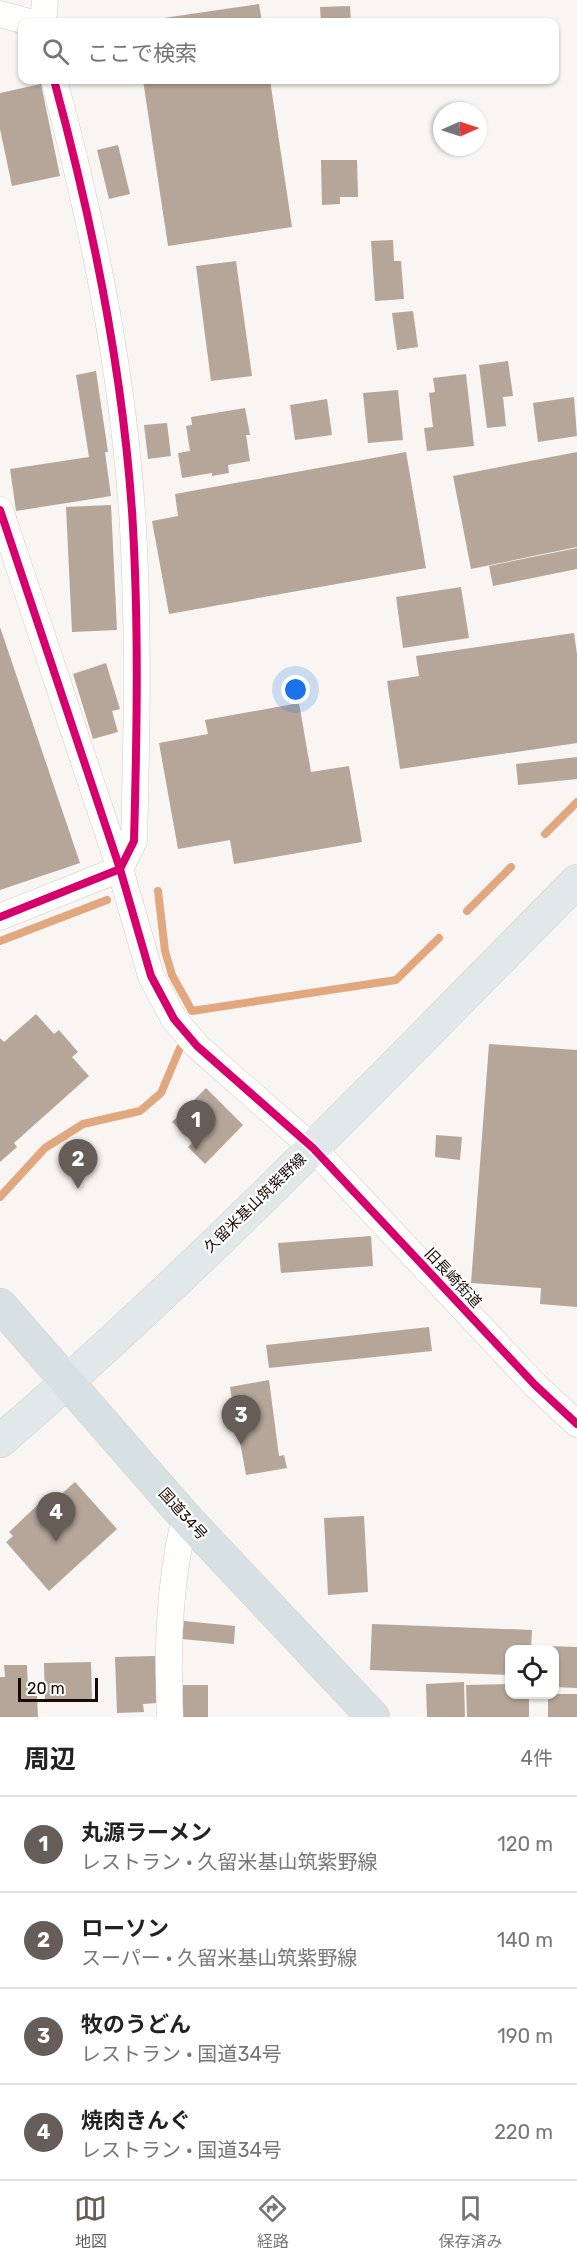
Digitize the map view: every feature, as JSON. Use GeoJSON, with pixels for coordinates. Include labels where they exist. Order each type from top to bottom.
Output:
{"type":"FeatureCollection","features":[{"type":"Feature","properties":{"kind":"highway","name":"国道34号"},"geometry":{"type":"LineString","coordinates":[[0,1305],[66,1384],[185,1517],[373,1717]]}},
{"type":"Feature","properties":{"kind":"main road","name":"久留米基山筑紫野線"},"geometry":{"type":"LineString","coordinates":[[0,1441],[66,1384],[313,1148],[577,881]]}},
{"type":"Feature","properties":{"kind":"street"},"geometry":{"type":"LineString","coordinates":[[43,18],[45,0]]}},
{"type":"Feature","properties":{"kind":"street"},"geometry":{"type":"LineString","coordinates":[[0,14],[18,19]]}},
{"type":"Feature","properties":{"kind":"street"},"geometry":{"type":"LineString","coordinates":[[0,917],[120,869],[134,841],[136,617],[132,510],[108,318],[77,166],[55,84]]}},
{"type":"Feature","properties":{"kind":"street","name":"旧長崎街道"},"geometry":{"type":"LineString","coordinates":[[0,510],[120,869],[151,976],[174,1019],[197,1046],[313,1148],[535,1385],[577,1424]]}},
{"type":"Feature","properties":{"kind":"street"},"geometry":{"type":"LineString","coordinates":[[170,1717],[167,1651],[170,1608],[175,1557],[185,1517]]}},
{"type":"Feature","properties":{"kind":"building"},"geometry":{"type":"Polygon","coordinates":[[[259,4],[261,18],[163,18],[259,4]]]}},
{"type":"Feature","properties":{"kind":"building"},"geometry":{"type":"Polygon","coordinates":[[[350,6],[351,18],[321,18],[320,7],[350,6]]]}},
{"type":"Feature","properties":{"kind":"building"},"geometry":{"type":"Polygon","coordinates":[[[41,84],[60,176],[12,186],[0,129],[0,93],[41,84]]]}},
{"type":"Feature","properties":{"kind":"building"},"geometry":{"type":"Polygon","coordinates":[[[144,84],[271,84],[292,227],[168,246],[144,84]]]}},
{"type":"Feature","properties":{"kind":"building"},"geometry":{"type":"Polygon","coordinates":[[[118,145],[130,194],[109,199],[97,150],[118,145]]]}},
{"type":"Feature","properties":{"kind":"building"},"geometry":{"type":"Polygon","coordinates":[[[321,160],[357,160],[358,197],[340,197],[340,204],[322,205],[321,160]]]}},
{"type":"Feature","properties":{"kind":"building"},"geometry":{"type":"Polygon","coordinates":[[[393,240],[394,261],[401,261],[404,299],[375,301],[371,241],[393,240]]]}},
{"type":"Feature","properties":{"kind":"building"},"geometry":{"type":"Polygon","coordinates":[[[236,261],[252,376],[211,381],[196,266],[236,261]]]}},
{"type":"Feature","properties":{"kind":"building"},"geometry":{"type":"Polygon","coordinates":[[[413,311],[418,347],[397,350],[392,313],[413,311]]]}},
{"type":"Feature","properties":{"kind":"building"},"geometry":{"type":"Polygon","coordinates":[[[508,361],[513,396],[503,397],[506,426],[487,428],[479,365],[508,361]]]}},
{"type":"Feature","properties":{"kind":"building"},"geometry":{"type":"Polygon","coordinates":[[[96,371],[108,452],[105,452],[111,496],[16,511],[10,469],[89,457],[76,375],[96,371]]]}},
{"type":"Feature","properties":{"kind":"building"},"geometry":{"type":"Polygon","coordinates":[[[466,374],[474,446],[427,451],[424,428],[433,427],[429,393],[435,392],[433,378],[466,374]]]}},
{"type":"Feature","properties":{"kind":"building"},"geometry":{"type":"Polygon","coordinates":[[[398,390],[403,440],[368,443],[363,393],[398,390]]]}},
{"type":"Feature","properties":{"kind":"building"},"geometry":{"type":"Polygon","coordinates":[[[574,397],[577,436],[538,442],[533,403],[574,397]]]}},
{"type":"Feature","properties":{"kind":"building"},"geometry":{"type":"Polygon","coordinates":[[[327,399],[332,435],[295,440],[290,405],[327,399]]]}},
{"type":"Feature","properties":{"kind":"building"},"geometry":{"type":"Polygon","coordinates":[[[245,408],[250,435],[246,435],[250,461],[228,465],[229,473],[182,478],[178,453],[190,451],[186,426],[192,425],[191,417],[245,408]]]}},
{"type":"Feature","properties":{"kind":"building"},"geometry":{"type":"Polygon","coordinates":[[[167,423],[171,456],[148,459],[144,425],[167,423]]]}},
{"type":"Feature","properties":{"kind":"building"},"geometry":{"type":"Polygon","coordinates":[[[406,452],[426,568],[169,614],[152,521],[178,516],[175,494],[406,452]]]}},
{"type":"Feature","properties":{"kind":"building"},"geometry":{"type":"Polygon","coordinates":[[[577,452],[577,547],[471,569],[453,476],[577,452]]]}},
{"type":"Feature","properties":{"kind":"building"},"geometry":{"type":"Polygon","coordinates":[[[111,505],[117,630],[72,632],[66,507],[111,505]]]}},
{"type":"Feature","properties":{"kind":"building"},"geometry":{"type":"Polygon","coordinates":[[[577,548],[577,569],[493,586],[489,566],[577,548]]]}},
{"type":"Feature","properties":{"kind":"building"},"geometry":{"type":"Polygon","coordinates":[[[461,587],[469,638],[403,648],[396,597],[461,587]]]}},
{"type":"Feature","properties":{"kind":"building"},"geometry":{"type":"Polygon","coordinates":[[[0,627],[80,863],[0,890],[0,627]]]}},
{"type":"Feature","properties":{"kind":"building"},"geometry":{"type":"Polygon","coordinates":[[[574,633],[577,654],[577,743],[400,769],[387,681],[419,676],[416,656],[574,633]]]}},
{"type":"Feature","properties":{"kind":"building"},"geometry":{"type":"Polygon","coordinates":[[[106,663],[120,709],[112,711],[118,732],[93,739],[73,674],[106,663]]]}},
{"type":"Feature","properties":{"kind":"building"},"geometry":{"type":"Polygon","coordinates":[[[299,703],[311,772],[349,766],[362,842],[234,864],[230,840],[178,849],[159,743],[208,734],[205,720],[299,703]]]}},
{"type":"Feature","properties":{"kind":"building"},"geometry":{"type":"Polygon","coordinates":[[[577,757],[577,779],[518,785],[516,764],[577,757]]]}},
{"type":"Feature","properties":{"kind":"building"},"geometry":{"type":"Polygon","coordinates":[[[36,1014],[54,1034],[59,1030],[78,1052],[72,1057],[89,1076],[14,1143],[17,1147],[0,1162],[0,1038],[4,1042],[36,1014]]]}},
{"type":"Feature","properties":{"kind":"building"},"geometry":{"type":"Polygon","coordinates":[[[489,1044],[577,1050],[577,1307],[540,1304],[541,1288],[471,1283],[489,1044]]]}},
{"type":"Feature","properties":{"kind":"building"},"geometry":{"type":"Polygon","coordinates":[[[206,1088],[243,1125],[205,1164],[188,1147],[193,1142],[172,1122],[206,1088]]]}},
{"type":"Feature","properties":{"kind":"building"},"geometry":{"type":"Polygon","coordinates":[[[436,1135],[462,1137],[460,1160],[435,1157],[436,1135]]]}},
{"type":"Feature","properties":{"kind":"building"},"geometry":{"type":"Polygon","coordinates":[[[371,1236],[373,1266],[281,1273],[278,1243],[371,1236]]]}},
{"type":"Feature","properties":{"kind":"building"},"geometry":{"type":"Polygon","coordinates":[[[429,1327],[432,1351],[269,1368],[266,1345],[429,1327]]]}},
{"type":"Feature","properties":{"kind":"building"},"geometry":{"type":"Polygon","coordinates":[[[269,1380],[279,1456],[284,1455],[287,1468],[246,1475],[236,1420],[230,1421],[228,1408],[233,1407],[230,1387],[269,1380]]]}},
{"type":"Feature","properties":{"kind":"building"},"geometry":{"type":"Polygon","coordinates":[[[75,1482],[117,1529],[49,1591],[6,1542],[13,1536],[9,1532],[46,1497],[51,1503],[75,1482]]]}},
{"type":"Feature","properties":{"kind":"building"},"geometry":{"type":"Polygon","coordinates":[[[364,1516],[368,1592],[328,1595],[324,1518],[364,1516]]]}},
{"type":"Feature","properties":{"kind":"building"},"geometry":{"type":"Polygon","coordinates":[[[184,1621],[235,1626],[234,1644],[182,1639],[184,1621]]]}},
{"type":"Feature","properties":{"kind":"building"},"geometry":{"type":"Polygon","coordinates":[[[372,1624],[532,1630],[531,1645],[505,1645],[505,1675],[370,1670],[372,1624]]]}},
{"type":"Feature","properties":{"kind":"building"},"geometry":{"type":"Polygon","coordinates":[[[559,1646],[577,1647],[577,1688],[559,1687],[559,1646]]]}},
{"type":"Feature","properties":{"kind":"building"},"geometry":{"type":"Polygon","coordinates":[[[155,1656],[157,1703],[143,1704],[144,1712],[117,1713],[115,1657],[155,1656]]]}},
{"type":"Feature","properties":{"kind":"building"},"geometry":{"type":"Polygon","coordinates":[[[91,1662],[92,1701],[45,1702],[44,1663],[91,1662]]]}},
{"type":"Feature","properties":{"kind":"building"},"geometry":{"type":"Polygon","coordinates":[[[4,1665],[27,1665],[28,1696],[37,1696],[38,1717],[0,1717],[0,1677],[5,1677],[4,1665]]]}},
{"type":"Feature","properties":{"kind":"building"},"geometry":{"type":"Polygon","coordinates":[[[464,1682],[465,1717],[427,1717],[426,1684],[464,1682]]]}},
{"type":"Feature","properties":{"kind":"building"},"geometry":{"type":"Polygon","coordinates":[[[505,1684],[505,1699],[529,1699],[529,1717],[467,1717],[466,1685],[505,1684]]]}},
{"type":"Feature","properties":{"kind":"building"},"geometry":{"type":"Polygon","coordinates":[[[183,1685],[208,1685],[208,1717],[183,1717],[183,1685]]]}},
{"type":"Feature","properties":{"kind":"building"},"geometry":{"type":"Polygon","coordinates":[[[559,1694],[577,1694],[577,1717],[548,1717],[548,1699],[559,1699],[559,1694]]]}},
{"type":"Feature","properties":{"kind":"waterway"},"geometry":{"type":"LineString","coordinates":[[545,834],[577,802]]}},
{"type":"Feature","properties":{"kind":"waterway"},"geometry":{"type":"LineString","coordinates":[[467,911],[511,867]]}},
{"type":"Feature","properties":{"kind":"waterway"},"geometry":{"type":"LineString","coordinates":[[158,891],[165,951],[172,975],[192,1011],[396,980],[439,938]]}},
{"type":"Feature","properties":{"kind":"waterway"},"geometry":{"type":"LineString","coordinates":[[0,941],[107,900]]}},
{"type":"Feature","properties":{"kind":"waterway"},"geometry":{"type":"LineString","coordinates":[[0,1197],[45,1148],[83,1124],[140,1111],[161,1093],[180,1048]]}},
{"type":"Feature","properties":{"kind":"cycle path"},"geometry":{"type":"LineString","coordinates":[[0,917],[120,869],[134,841],[136,635],[132,511],[127,456],[104,293],[81,186],[55,84]]}},
{"type":"Feature","properties":{"kind":"cycle path"},"geometry":{"type":"LineString","coordinates":[[0,510],[120,869],[151,976],[174,1019],[197,1046],[313,1148],[535,1385],[577,1424]]}},
{"type":"Feature","properties":{"kind":"place","name":"丸源ラーメン"},"geometry":{"type":"Point","coordinates":[196,1150]}},
{"type":"Feature","properties":{"kind":"place","name":"ローソン"},"geometry":{"type":"Point","coordinates":[78,1189]}},
{"type":"Feature","properties":{"kind":"place","name":"牧のうどん"},"geometry":{"type":"Point","coordinates":[241,1445]}},
{"type":"Feature","properties":{"kind":"place","name":"焼肉きんぐ"},"geometry":{"type":"Point","coordinates":[56,1542]}}]}
